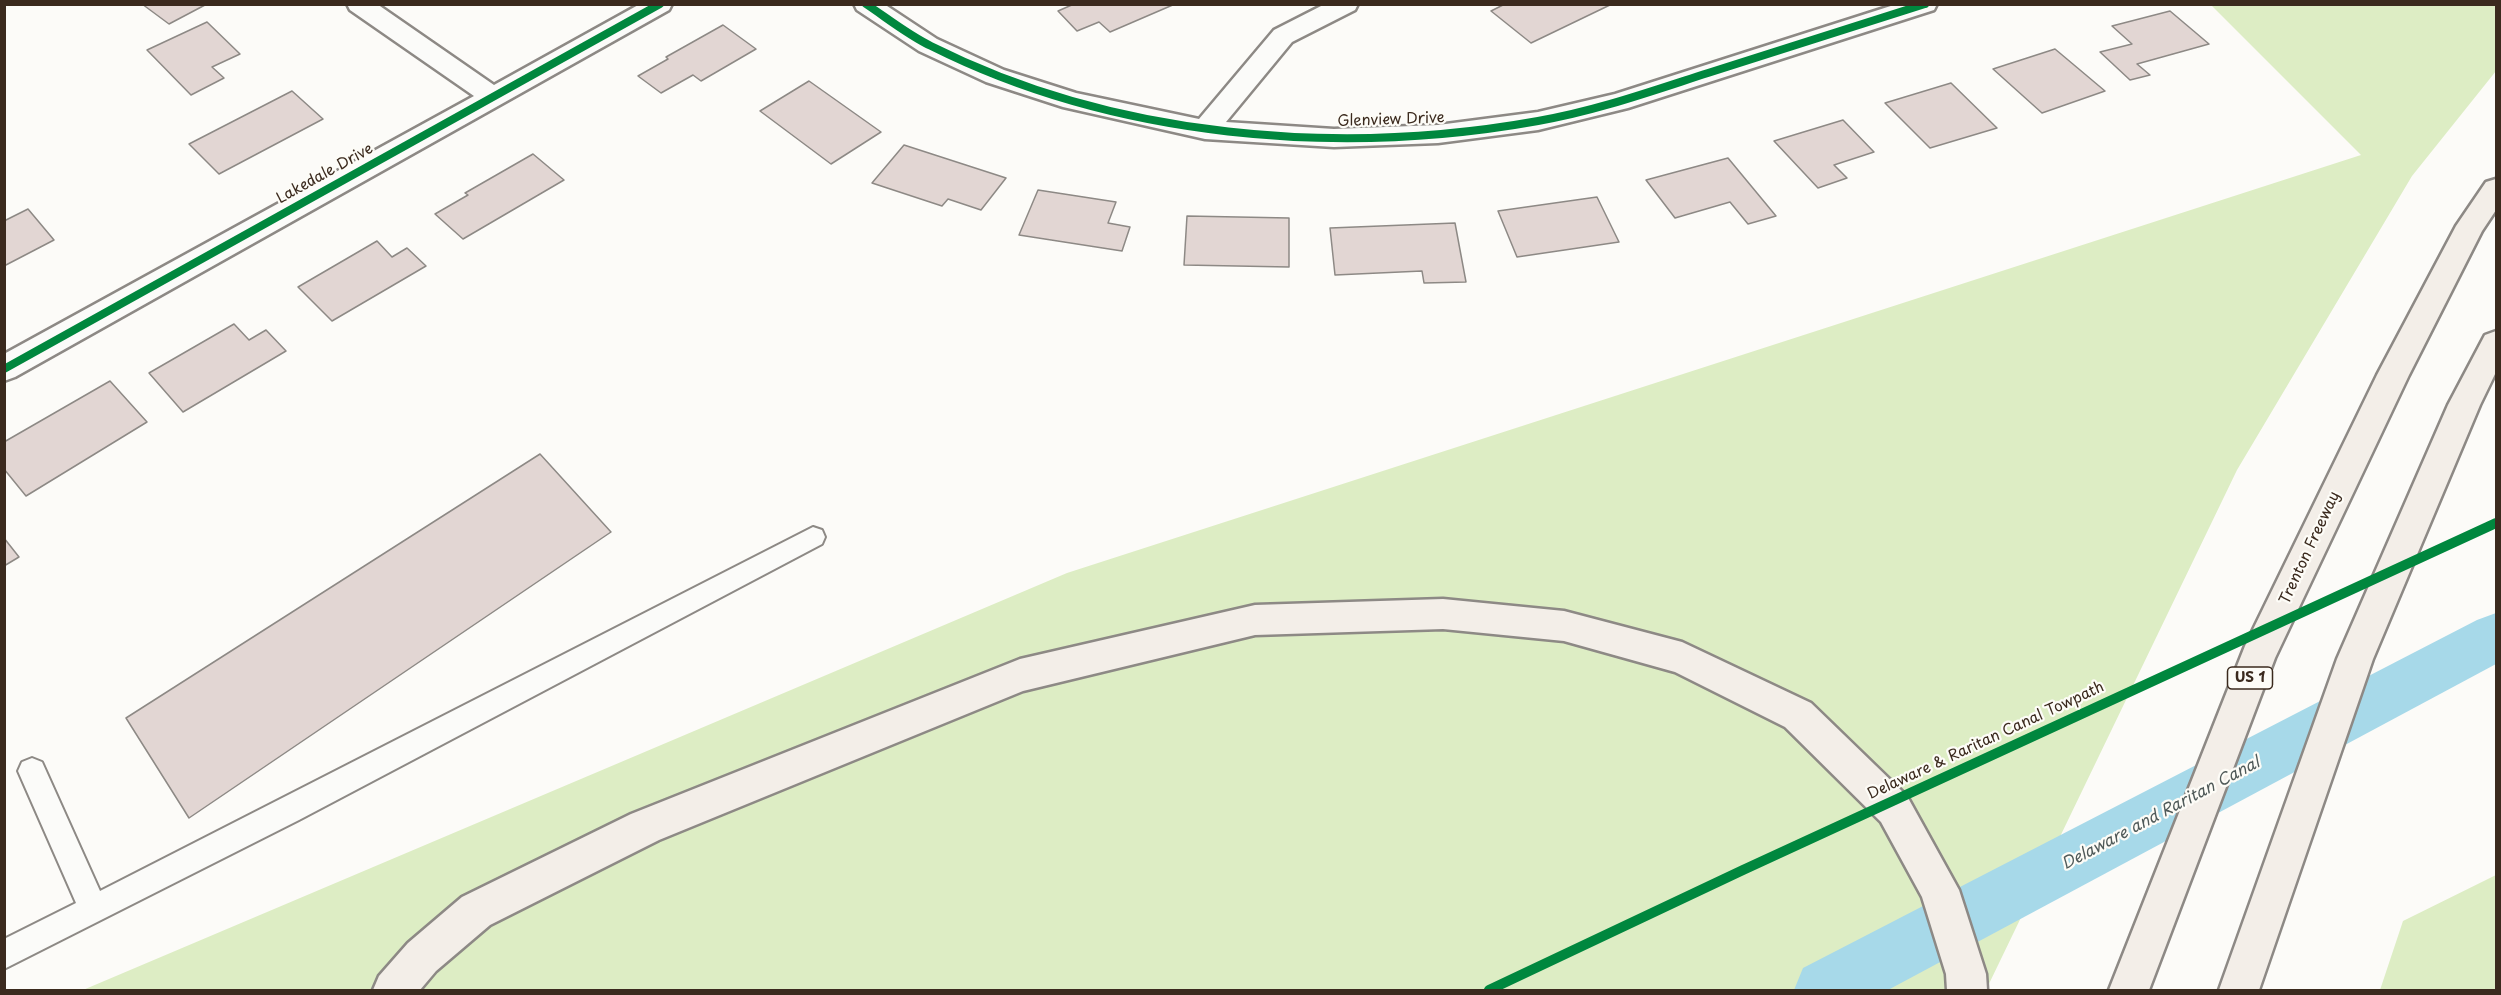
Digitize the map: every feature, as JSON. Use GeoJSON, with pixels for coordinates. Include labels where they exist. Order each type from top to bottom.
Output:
{"type":"FeatureCollection","features":[{"type":"Feature","properties":{"kind":"highway","name":"Trenton Freeway"},"geometry":{"type":"LineString","coordinates":[[2129,990],[2258,657],[2393,375],[2470,225],[2496,189]]}},
{"type":"Feature","properties":{"kind":"highway"},"geometry":{"type":"LineString","coordinates":[[2239,990],[2355,659],[2464,405],[2496,343]]}},
{"type":"Feature","properties":{"kind":"highway"},"geometry":{"type":"LineString","coordinates":[[393,990],[422,957],[476,911],[645,827],[1020,675],[1255,620],[1443,614],[1564,626],[1682,658],[1798,715],[1894,809],[1939,890],[1966,974],[1967,990]]}},
{"type":"Feature","properties":{"kind":"street"},"geometry":{"type":"LineString","coordinates":[[359,4],[493,97]]}},
{"type":"Feature","properties":{"kind":"street","name":"Lakedale Drive"},"geometry":{"type":"LineString","coordinates":[[4,369],[660,4]]}},
{"type":"Feature","properties":{"kind":"street","name":"Glenview Drive"},"geometry":{"type":"LineString","coordinates":[[866,4],[928,45],[995,76],[1072,101],[1205,130],[1346,137],[1438,134],[1538,121],[1619,102],[1925,4]]}},
{"type":"Feature","properties":{"kind":"street"},"geometry":{"type":"LineString","coordinates":[[1205,130],[1283,36],[1346,4]]}},
{"type":"Feature","properties":{"kind":"lane"},"geometry":{"type":"LineString","coordinates":[[4,955],[289,811],[813,537]]}},
{"type":"Feature","properties":{"kind":"lane"},"geometry":{"type":"LineString","coordinates":[[32,771],[93,909]]}},
{"type":"Feature","properties":{"kind":"green space"},"geometry":{"type":"Polygon","coordinates":[[[2211,5],[2496,5],[2496,71],[2412,176],[2237,470],[1986,990],[83,990],[1067,573],[2361,155],[2211,5]]]}},
{"type":"Feature","properties":{"kind":"green space"},"geometry":{"type":"Polygon","coordinates":[[[2496,875],[2496,990],[2380,990],[2403,921],[2496,875]]]}},
{"type":"Feature","properties":{"kind":"building"},"geometry":{"type":"Polygon","coordinates":[[[142,4],[204,4],[205,5],[169,24],[142,4]]]}},
{"type":"Feature","properties":{"kind":"building"},"geometry":{"type":"Polygon","coordinates":[[[1074,4],[1175,4],[1110,32],[1099,22],[1077,31],[1058,11],[1074,4]]]}},
{"type":"Feature","properties":{"kind":"building"},"geometry":{"type":"Polygon","coordinates":[[[1505,4],[1612,4],[1531,43],[1491,11],[1505,4]]]}},
{"type":"Feature","properties":{"kind":"building"},"geometry":{"type":"Polygon","coordinates":[[[2170,11],[2209,44],[2137,64],[2150,75],[2130,80],[2100,52],[2132,44],[2112,26],[2170,11]]]}},
{"type":"Feature","properties":{"kind":"building"},"geometry":{"type":"Polygon","coordinates":[[[207,22],[240,54],[212,67],[224,78],[191,95],[147,50],[207,22]]]}},
{"type":"Feature","properties":{"kind":"building"},"geometry":{"type":"Polygon","coordinates":[[[723,25],[756,49],[701,81],[693,75],[661,93],[638,76],[668,59],[666,57],[723,25]]]}},
{"type":"Feature","properties":{"kind":"building"},"geometry":{"type":"Polygon","coordinates":[[[2055,49],[2105,91],[2042,113],[1993,69],[2055,49]]]}},
{"type":"Feature","properties":{"kind":"building"},"geometry":{"type":"Polygon","coordinates":[[[809,81],[881,132],[831,164],[760,111],[809,81]]]}},
{"type":"Feature","properties":{"kind":"building"},"geometry":{"type":"Polygon","coordinates":[[[1951,83],[1997,128],[1930,148],[1885,103],[1951,83]]]}},
{"type":"Feature","properties":{"kind":"building"},"geometry":{"type":"Polygon","coordinates":[[[292,91],[323,119],[219,174],[189,144],[292,91]]]}},
{"type":"Feature","properties":{"kind":"building"},"geometry":{"type":"Polygon","coordinates":[[[1843,120],[1874,152],[1834,165],[1847,178],[1818,188],[1774,141],[1843,120]]]}},
{"type":"Feature","properties":{"kind":"building"},"geometry":{"type":"Polygon","coordinates":[[[904,145],[1006,178],[981,210],[948,199],[942,206],[872,183],[904,145]]]}},
{"type":"Feature","properties":{"kind":"building"},"geometry":{"type":"Polygon","coordinates":[[[533,154],[564,180],[463,239],[435,214],[468,195],[465,193],[533,154]]]}},
{"type":"Feature","properties":{"kind":"building"},"geometry":{"type":"Polygon","coordinates":[[[1728,158],[1776,216],[1748,224],[1730,202],[1675,218],[1646,180],[1728,158]]]}},
{"type":"Feature","properties":{"kind":"building"},"geometry":{"type":"Polygon","coordinates":[[[1038,190],[1116,202],[1108,223],[1130,227],[1122,251],[1019,235],[1038,190]]]}},
{"type":"Feature","properties":{"kind":"building"},"geometry":{"type":"Polygon","coordinates":[[[1597,197],[1619,242],[1517,257],[1498,211],[1597,197]]]}},
{"type":"Feature","properties":{"kind":"building"},"geometry":{"type":"Polygon","coordinates":[[[28,209],[54,240],[4,266],[4,221],[28,209]]]}},
{"type":"Feature","properties":{"kind":"building"},"geometry":{"type":"Polygon","coordinates":[[[1187,216],[1289,218],[1289,267],[1184,265],[1187,216]]]}},
{"type":"Feature","properties":{"kind":"building"},"geometry":{"type":"Polygon","coordinates":[[[1455,223],[1466,282],[1424,283],[1422,271],[1335,275],[1330,228],[1455,223]]]}},
{"type":"Feature","properties":{"kind":"building"},"geometry":{"type":"Polygon","coordinates":[[[377,241],[392,257],[407,248],[426,266],[332,321],[298,287],[377,241]]]}},
{"type":"Feature","properties":{"kind":"building"},"geometry":{"type":"Polygon","coordinates":[[[234,324],[249,340],[266,330],[286,351],[183,412],[149,373],[234,324]]]}},
{"type":"Feature","properties":{"kind":"building"},"geometry":{"type":"Polygon","coordinates":[[[110,381],[147,422],[26,496],[4,469],[4,442],[110,381]]]}},
{"type":"Feature","properties":{"kind":"building"},"geometry":{"type":"Polygon","coordinates":[[[540,454],[611,532],[189,818],[126,718],[540,454]]]}},
{"type":"Feature","properties":{"kind":"building"},"geometry":{"type":"Polygon","coordinates":[[[4,538],[19,557],[4,566],[4,538]]]}},
{"type":"Feature","properties":{"kind":"waterway","name":"Delaware and Raritan Canal"},"geometry":{"type":"LineString","coordinates":[[1825,990],[2496,637]]}},
{"type":"Feature","properties":{"kind":"cycle path"},"geometry":{"type":"LineString","coordinates":[[4,369],[660,4]]}},
{"type":"Feature","properties":{"kind":"cycle path"},"geometry":{"type":"LineString","coordinates":[[866,4],[928,45],[995,76],[1072,101],[1205,130],[1334,138],[1438,134],[1538,121],[1619,102],[1925,4]]}},
{"type":"Feature","properties":{"kind":"cycle path","name":"Delaware & Raritan Canal Towpath"},"geometry":{"type":"LineString","coordinates":[[1489,990],[1743,870],[2496,523]]}}]}
